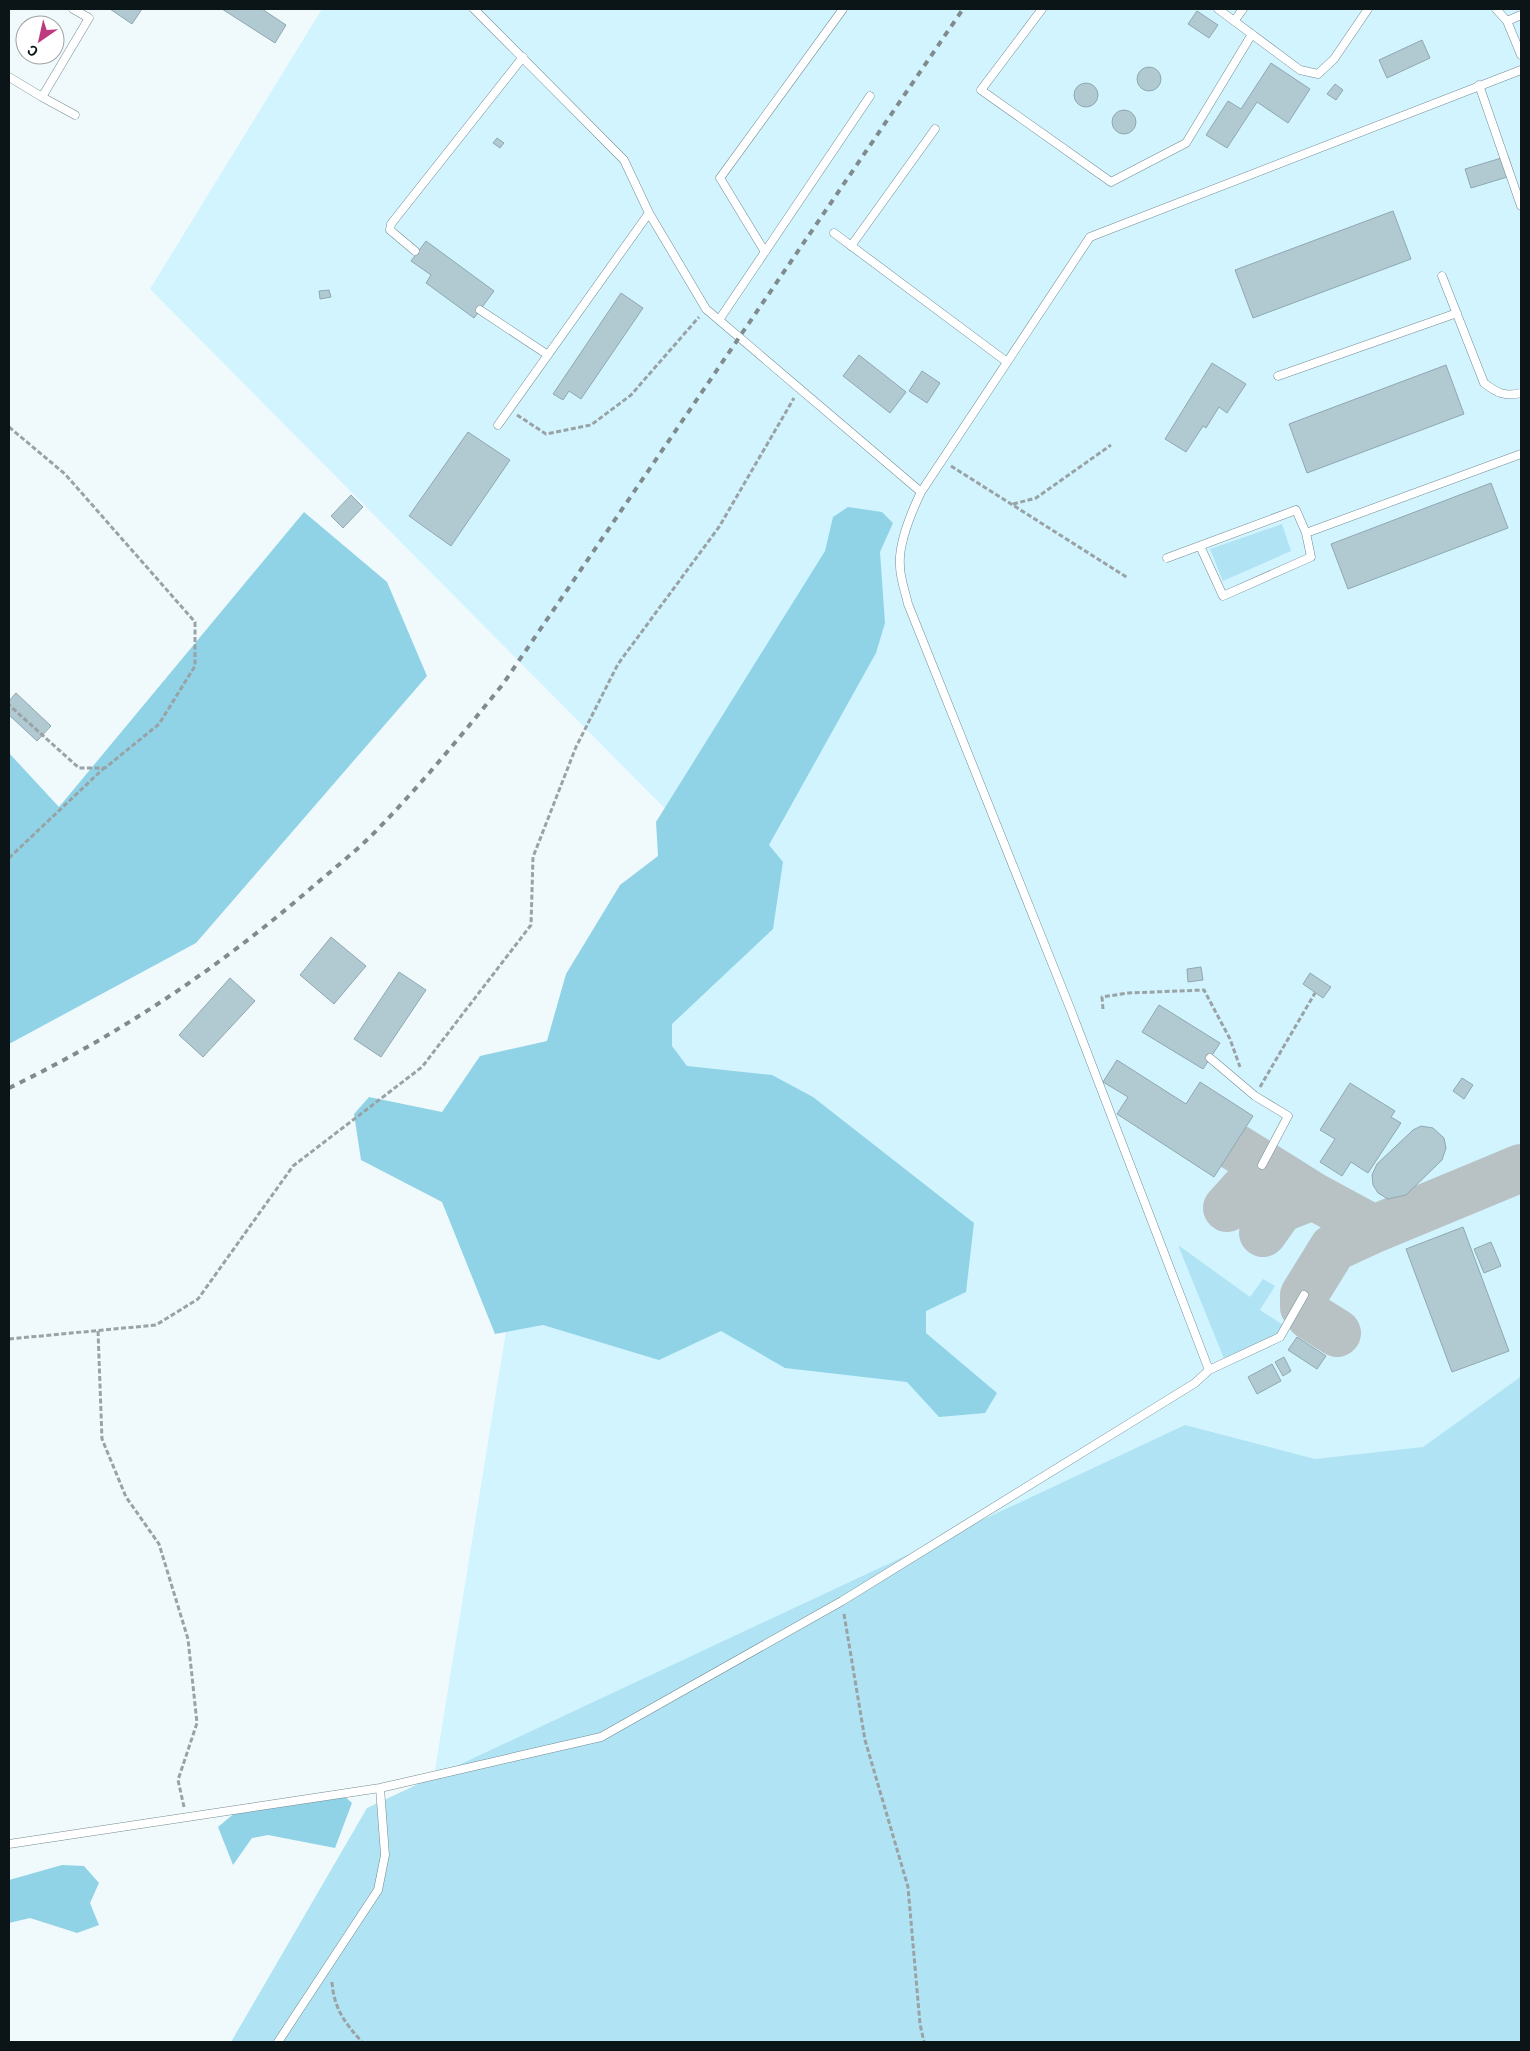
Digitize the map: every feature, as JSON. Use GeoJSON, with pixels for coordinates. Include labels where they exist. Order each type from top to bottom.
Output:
{"type":"FeatureCollection","features":[{"type":"Feature","properties":{"kind":"lane"},"geometry":{"type":"LineString","coordinates":[[42,97],[89,18],[73,9]]}},
{"type":"Feature","properties":{"kind":"lane"},"geometry":{"type":"LineString","coordinates":[[474,9],[624,160],[649,213],[706,309],[921,492]]}},
{"type":"Feature","properties":{"kind":"lane"},"geometry":{"type":"LineString","coordinates":[[765,252],[720,178],[843,9]]}},
{"type":"Feature","properties":{"kind":"lane"},"geometry":{"type":"LineString","coordinates":[[1042,9],[981,90],[1111,182],[1186,143],[1252,34]]}},
{"type":"Feature","properties":{"kind":"lane"},"geometry":{"type":"LineString","coordinates":[[1218,9],[1300,70],[1318,74],[1334,58],[1368,9]]}},
{"type":"Feature","properties":{"kind":"lane"},"geometry":{"type":"LineString","coordinates":[[1234,21],[1243,9]]}},
{"type":"Feature","properties":{"kind":"lane"},"geometry":{"type":"LineString","coordinates":[[1496,9],[1507,20],[1521,55]]}},
{"type":"Feature","properties":{"kind":"lane"},"geometry":{"type":"LineString","coordinates":[[1507,20],[1521,15]]}},
{"type":"Feature","properties":{"kind":"lane"},"geometry":{"type":"LineString","coordinates":[[415,251],[395,236],[390,230],[391,224],[523,57]]}},
{"type":"Feature","properties":{"kind":"lane"},"geometry":{"type":"LineString","coordinates":[[1209,1370],[1070,1008],[908,604],[899,565],[912,510],[921,492],[1090,237],[1521,70]]}},
{"type":"Feature","properties":{"kind":"lane"},"geometry":{"type":"LineString","coordinates":[[9,77],[75,115]]}},
{"type":"Feature","properties":{"kind":"lane"},"geometry":{"type":"LineString","coordinates":[[1479,85],[1521,206]]}},
{"type":"Feature","properties":{"kind":"lane"},"geometry":{"type":"LineString","coordinates":[[719,320],[870,96]]}},
{"type":"Feature","properties":{"kind":"lane"},"geometry":{"type":"LineString","coordinates":[[851,246],[935,129]]}},
{"type":"Feature","properties":{"kind":"lane"},"geometry":{"type":"LineString","coordinates":[[498,425],[649,213]]}},
{"type":"Feature","properties":{"kind":"lane"},"geometry":{"type":"LineString","coordinates":[[834,232],[1007,362]]}},
{"type":"Feature","properties":{"kind":"lane"},"geometry":{"type":"LineString","coordinates":[[1442,276],[1484,383],[1497,394],[1510,396],[1521,393]]}},
{"type":"Feature","properties":{"kind":"lane"},"geometry":{"type":"LineString","coordinates":[[480,310],[548,355]]}},
{"type":"Feature","properties":{"kind":"lane"},"geometry":{"type":"LineString","coordinates":[[1278,376],[1457,313]]}},
{"type":"Feature","properties":{"kind":"lane"},"geometry":{"type":"LineString","coordinates":[[1306,533],[1521,454]]}},
{"type":"Feature","properties":{"kind":"lane"},"geometry":{"type":"LineString","coordinates":[[1167,558],[1296,510],[1306,533],[1311,557],[1223,596],[1200,546]]}},
{"type":"Feature","properties":{"kind":"lane"},"geometry":{"type":"LineString","coordinates":[[1210,1058],[1247,1087],[1255,1096],[1288,1116],[1262,1164]]}},
{"type":"Feature","properties":{"kind":"lane"},"geometry":{"type":"LineString","coordinates":[[9,1844],[380,1788],[601,1736],[842,1601],[1194,1383],[1209,1370],[1280,1337],[1304,1295]]}},
{"type":"Feature","properties":{"kind":"lane"},"geometry":{"type":"LineString","coordinates":[[278,2042],[378,1890],[385,1855],[380,1788]]}},
{"type":"Feature","properties":{"kind":"path"},"geometry":{"type":"LineString","coordinates":[[509,410],[546,434],[591,425],[632,395],[706,309]]}},
{"type":"Feature","properties":{"kind":"path"},"geometry":{"type":"LineString","coordinates":[[9,1340],[156,1325],[198,1299],[293,1166],[422,1067],[531,925],[533,857],[576,747],[618,664],[719,527],[799,388]]}},
{"type":"Feature","properties":{"kind":"path"},"geometry":{"type":"LineString","coordinates":[[9,427],[65,474],[195,622],[195,666],[159,724],[105,768],[9,858]]}},
{"type":"Feature","properties":{"kind":"path"},"geometry":{"type":"LineString","coordinates":[[1012,504],[1036,498],[1111,445]]}},
{"type":"Feature","properties":{"kind":"path"},"geometry":{"type":"LineString","coordinates":[[942,460],[1128,578]]}},
{"type":"Feature","properties":{"kind":"path"},"geometry":{"type":"LineString","coordinates":[[9,705],[79,768],[105,768]]}},
{"type":"Feature","properties":{"kind":"path"},"geometry":{"type":"LineString","coordinates":[[1102,1009],[1102,997],[1128,993],[1204,990],[1230,1039],[1247,1087]]}},
{"type":"Feature","properties":{"kind":"path"},"geometry":{"type":"LineString","coordinates":[[1255,1096],[1315,993]]}},
{"type":"Feature","properties":{"kind":"path"},"geometry":{"type":"LineString","coordinates":[[98,1331],[102,1439],[126,1497],[159,1544],[188,1639],[197,1723],[178,1780],[187,1818]]}},
{"type":"Feature","properties":{"kind":"path"},"geometry":{"type":"LineString","coordinates":[[842,1601],[865,1740],[908,1887],[920,2024],[924,2042]]}},
{"type":"Feature","properties":{"kind":"path"},"geometry":{"type":"LineString","coordinates":[[331,1962],[333,1993],[342,2020],[362,2042]]}},
{"type":"Feature","properties":{"kind":"shaded area"},"geometry":{"type":"Polygon","coordinates":[[[322,9],[1521,9],[1521,2042],[391,2042],[526,1207],[713,857],[150,289],[322,9]]]}},
{"type":"Feature","properties":{"kind":"shaded area"},"geometry":{"type":"Polygon","coordinates":[[[848,507],[882,512],[893,523],[880,552],[885,623],[876,653],[769,845],[783,862],[773,929],[672,1024],[672,1046],[687,1066],[772,1075],[813,1097],[974,1223],[966,1292],[926,1311],[926,1333],[997,1393],[985,1413],[939,1417],[907,1382],[785,1368],[721,1331],[659,1360],[543,1325],[495,1334],[442,1202],[361,1160],[354,1114],[369,1097],[442,1112],[480,1056],[547,1041],[566,974],[620,885],[658,856],[656,822],[825,551],[833,517],[848,507]]]}},
{"type":"Feature","properties":{"kind":"shaded area"},"geometry":{"type":"Polygon","coordinates":[[[304,512],[387,582],[427,676],[196,943],[9,1044],[9,753],[59,807],[304,512]]]}},
{"type":"Feature","properties":{"kind":"shaded area"},"geometry":{"type":"Polygon","coordinates":[[[1282,524],[1291,551],[1223,581],[1210,549],[1282,524]]]}},
{"type":"Feature","properties":{"kind":"shaded area"},"geometry":{"type":"Polygon","coordinates":[[[1178,1245],[1250,1297],[1263,1279],[1275,1286],[1260,1310],[1285,1326],[1276,1341],[1227,1366],[1178,1245]]]}},
{"type":"Feature","properties":{"kind":"shaded area"},"geometry":{"type":"Polygon","coordinates":[[[1521,1373],[1521,2042],[231,2042],[367,1808],[1185,1425],[1315,1459],[1423,1447],[1519,1378],[1521,1373]]]}},
{"type":"Feature","properties":{"kind":"shaded area"},"geometry":{"type":"Polygon","coordinates":[[[339,1791],[352,1803],[335,1848],[268,1835],[252,1838],[233,1865],[218,1827],[243,1806],[339,1791]]]}},
{"type":"Feature","properties":{"kind":"shaded area"},"geometry":{"type":"Polygon","coordinates":[[[62,1865],[84,1866],[99,1883],[90,1903],[99,1925],[77,1933],[30,1918],[9,1923],[9,1880],[62,1865]]]}},
{"type":"Feature","properties":{"kind":"building"},"geometry":{"type":"Polygon","coordinates":[[[110,9],[142,9],[132,24],[110,9]]]}},
{"type":"Feature","properties":{"kind":"building"},"geometry":{"type":"Polygon","coordinates":[[[222,9],[262,9],[286,25],[275,43],[222,9]]]}},
{"type":"Feature","properties":{"kind":"building"},"geometry":{"type":"Polygon","coordinates":[[[1197,11],[1218,25],[1209,38],[1188,24],[1197,11]]]}},
{"type":"Feature","properties":{"kind":"building"},"geometry":{"type":"Polygon","coordinates":[[[1422,40],[1430,58],[1387,78],[1379,60],[1422,40]]]}},
{"type":"Feature","properties":{"kind":"building"},"geometry":{"type":"Polygon","coordinates":[[[1271,63],[1310,89],[1288,123],[1257,102],[1227,148],[1206,135],[1228,101],[1241,109],[1271,63]]]}},
{"type":"Feature","properties":{"kind":"building"},"geometry":{"type":"Polygon","coordinates":[[[1149,67],[1154,68],[1160,74],[1160,84],[1154,90],[1149,91],[1144,90],[1138,84],[1137,79],[1138,74],[1144,68],[1149,67]]]}},
{"type":"Feature","properties":{"kind":"building"},"geometry":{"type":"Polygon","coordinates":[[[1086,83],[1091,84],[1097,90],[1097,100],[1091,106],[1086,107],[1081,106],[1075,100],[1074,95],[1075,90],[1081,84],[1086,83]]]}},
{"type":"Feature","properties":{"kind":"building"},"geometry":{"type":"Polygon","coordinates":[[[1335,84],[1343,90],[1336,100],[1327,94],[1335,84]]]}},
{"type":"Feature","properties":{"kind":"building"},"geometry":{"type":"Polygon","coordinates":[[[1124,110],[1133,113],[1136,122],[1133,131],[1124,134],[1115,131],[1112,122],[1115,113],[1124,110]]]}},
{"type":"Feature","properties":{"kind":"building"},"geometry":{"type":"Polygon","coordinates":[[[497,138],[504,143],[500,148],[493,143],[497,138]]]}},
{"type":"Feature","properties":{"kind":"building"},"geometry":{"type":"Polygon","coordinates":[[[1508,156],[1514,175],[1471,188],[1465,169],[1508,156]]]}},
{"type":"Feature","properties":{"kind":"building"},"geometry":{"type":"Polygon","coordinates":[[[1393,211],[1411,259],[1253,318],[1235,270],[1393,211]]]}},
{"type":"Feature","properties":{"kind":"building"},"geometry":{"type":"Polygon","coordinates":[[[426,241],[494,291],[474,318],[426,283],[431,275],[411,261],[426,241]]]}},
{"type":"Feature","properties":{"kind":"building"},"geometry":{"type":"Polygon","coordinates":[[[329,290],[331,297],[320,299],[319,291],[329,290]]]}},
{"type":"Feature","properties":{"kind":"building"},"geometry":{"type":"Polygon","coordinates":[[[621,293],[643,308],[581,399],[569,391],[563,400],[553,394],[621,293]]]}},
{"type":"Feature","properties":{"kind":"building"},"geometry":{"type":"Polygon","coordinates":[[[859,355],[906,392],[890,413],[843,376],[859,355]]]}},
{"type":"Feature","properties":{"kind":"building"},"geometry":{"type":"Polygon","coordinates":[[[1212,363],[1246,384],[1227,413],[1219,407],[1206,428],[1203,426],[1186,452],[1165,439],[1212,363]]]}},
{"type":"Feature","properties":{"kind":"building"},"geometry":{"type":"Polygon","coordinates":[[[1446,365],[1464,414],[1307,473],[1289,424],[1446,365]]]}},
{"type":"Feature","properties":{"kind":"building"},"geometry":{"type":"Polygon","coordinates":[[[922,371],[940,383],[927,403],[909,391],[922,371]]]}},
{"type":"Feature","properties":{"kind":"building"},"geometry":{"type":"Polygon","coordinates":[[[468,432],[510,460],[451,546],[409,516],[468,432]]]}},
{"type":"Feature","properties":{"kind":"building"},"geometry":{"type":"Polygon","coordinates":[[[1491,483],[1508,528],[1348,589],[1331,544],[1491,483]]]}},
{"type":"Feature","properties":{"kind":"building"},"geometry":{"type":"Polygon","coordinates":[[[351,495],[363,507],[343,528],[331,516],[351,495]]]}},
{"type":"Feature","properties":{"kind":"building"},"geometry":{"type":"Polygon","coordinates":[[[16,693],[51,726],[37,741],[9,715],[9,701],[16,693]]]}},
{"type":"Feature","properties":{"kind":"building"},"geometry":{"type":"Polygon","coordinates":[[[331,937],[366,966],[334,1004],[300,975],[331,937]]]}},
{"type":"Feature","properties":{"kind":"building"},"geometry":{"type":"Polygon","coordinates":[[[1201,967],[1203,980],[1188,982],[1187,969],[1201,967]]]}},
{"type":"Feature","properties":{"kind":"building"},"geometry":{"type":"Polygon","coordinates":[[[399,972],[426,990],[381,1057],[354,1039],[399,972]]]}},
{"type":"Feature","properties":{"kind":"building"},"geometry":{"type":"Polygon","coordinates":[[[1310,973],[1331,987],[1323,998],[1303,984],[1310,973]]]}},
{"type":"Feature","properties":{"kind":"building"},"geometry":{"type":"Polygon","coordinates":[[[230,978],[255,1001],[203,1057],[179,1035],[230,978]]]}},
{"type":"Feature","properties":{"kind":"building"},"geometry":{"type":"Polygon","coordinates":[[[1159,1005],[1220,1043],[1203,1069],[1142,1032],[1159,1005]]]}},
{"type":"Feature","properties":{"kind":"building"},"geometry":{"type":"Polygon","coordinates":[[[1117,1060],[1186,1104],[1200,1082],[1253,1116],[1214,1177],[1117,1114],[1128,1097],[1103,1082],[1117,1060]]]}},
{"type":"Feature","properties":{"kind":"building"},"geometry":{"type":"Polygon","coordinates":[[[1462,1078],[1473,1085],[1464,1099],[1453,1091],[1462,1078]]]}},
{"type":"Feature","properties":{"kind":"building"},"geometry":{"type":"Polygon","coordinates":[[[1350,1083],[1395,1111],[1391,1117],[1401,1123],[1368,1173],[1351,1162],[1342,1176],[1320,1162],[1335,1139],[1320,1130],[1350,1083]]]}},
{"type":"Feature","properties":{"kind":"building"},"geometry":{"type":"Polygon","coordinates":[[[1421,1126],[1433,1128],[1444,1138],[1446,1148],[1442,1160],[1406,1195],[1388,1199],[1378,1193],[1373,1185],[1372,1175],[1377,1164],[1413,1130],[1421,1126]]]}},
{"type":"Feature","properties":{"kind":"building"},"geometry":{"type":"Polygon","coordinates":[[[1463,1227],[1509,1351],[1452,1372],[1406,1249],[1463,1227]]]}},
{"type":"Feature","properties":{"kind":"building"},"geometry":{"type":"Polygon","coordinates":[[[1491,1242],[1501,1266],[1484,1273],[1474,1249],[1491,1242]]]}},
{"type":"Feature","properties":{"kind":"building"},"geometry":{"type":"Polygon","coordinates":[[[1297,1337],[1326,1356],[1317,1369],[1288,1350],[1297,1337]]]}},
{"type":"Feature","properties":{"kind":"building"},"geometry":{"type":"Polygon","coordinates":[[[1284,1357],[1291,1371],[1283,1376],[1275,1362],[1284,1357]]]}},
{"type":"Feature","properties":{"kind":"building"},"geometry":{"type":"Polygon","coordinates":[[[1272,1364],[1281,1381],[1257,1394],[1248,1377],[1272,1364]]]}},
{"type":"Feature","properties":{"kind":"taxiway"},"geometry":{"type":"LineString","coordinates":[[1233,1146],[1313,1196],[1374,1229]]}},
{"type":"Feature","properties":{"kind":"taxiway"},"geometry":{"type":"LineString","coordinates":[[1337,1333],[1310,1316],[1304,1307],[1304,1295],[1333,1248],[1521,1168]]}},
{"type":"Feature","properties":{"kind":"taxiway"},"geometry":{"type":"LineString","coordinates":[[1227,1208],[1245,1188],[1279,1175]]}},
{"type":"Feature","properties":{"kind":"taxiway"},"geometry":{"type":"LineString","coordinates":[[1263,1233],[1280,1209],[1313,1196]]}},
{"type":"Feature","properties":{"kind":"railway"},"geometry":{"type":"LineString","coordinates":[[9,1088],[91,1045],[208,970],[281,913],[360,846],[424,779],[503,684],[963,9]]}}]}
